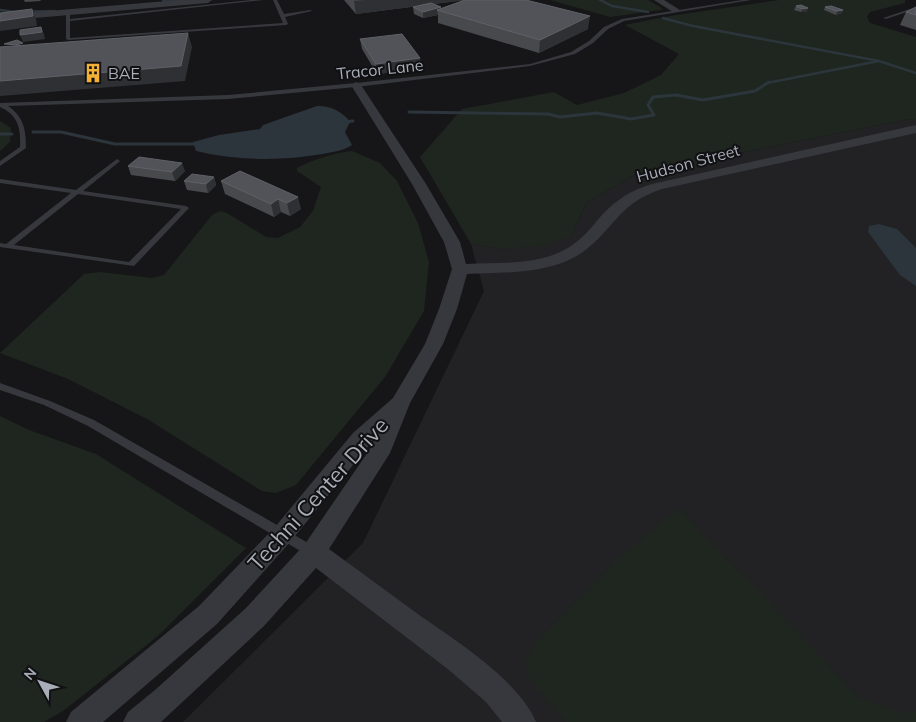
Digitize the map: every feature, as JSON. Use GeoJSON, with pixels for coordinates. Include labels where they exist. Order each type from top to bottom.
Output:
{"type":"FeatureCollection","features":[{"type":"Feature","properties":{"kind":"street"},"geometry":{"type":"LineString","coordinates":[[658,0],[676,10]]}},
{"type":"Feature","properties":{"kind":"street"},"geometry":{"type":"LineString","coordinates":[[0,18],[68,16],[208,2]]}},
{"type":"Feature","properties":{"kind":"street"},"geometry":{"type":"LineString","coordinates":[[356,85],[419,184],[452,242],[460,269],[448,309],[434,344],[400,403]]}},
{"type":"Feature","properties":{"kind":"street","name":"Hudson Street"},"geometry":{"type":"LineString","coordinates":[[460,269],[522,266],[554,260],[576,251],[616,208],[631,196],[647,189],[916,129]]}},
{"type":"Feature","properties":{"kind":"street","name":"Techni Center Drive"},"geometry":{"type":"LineString","coordinates":[[81,722],[208,615],[283,534],[360,439],[400,403]]}},
{"type":"Feature","properties":{"kind":"street","name":"Techni Center Drive"},"geometry":{"type":"LineString","coordinates":[[138,722],[165,700],[255,617],[314,552],[379,453],[400,403]]}},
{"type":"Feature","properties":{"kind":"street"},"geometry":{"type":"LineString","coordinates":[[314,552],[459,660],[496,692],[522,722]]}},
{"type":"Feature","properties":{"kind":"lane"},"geometry":{"type":"LineString","coordinates":[[208,2],[262,0]]}},
{"type":"Feature","properties":{"kind":"lane"},"geometry":{"type":"LineString","coordinates":[[68,16],[68,39],[286,24],[275,0]]}},
{"type":"Feature","properties":{"kind":"lane","name":"Tracor Lane"},"geometry":{"type":"LineString","coordinates":[[1,105],[228,97],[356,85],[539,63],[562,57],[582,48],[606,28],[623,20],[676,10],[749,0]]}},
{"type":"Feature","properties":{"kind":"lane"},"geometry":{"type":"LineString","coordinates":[[885,18],[916,8]]}},
{"type":"Feature","properties":{"kind":"lane"},"geometry":{"type":"LineString","coordinates":[[282,16],[310,11]]}},
{"type":"Feature","properties":{"kind":"lane"},"geometry":{"type":"LineString","coordinates":[[0,164],[23,148],[24,127],[14,112],[1,105]]}},
{"type":"Feature","properties":{"kind":"lane"},"geometry":{"type":"LineString","coordinates":[[8,246],[79,192],[117,160]]}},
{"type":"Feature","properties":{"kind":"lane"},"geometry":{"type":"LineString","coordinates":[[0,181],[186,208],[131,264],[0,244]]}},
{"type":"Feature","properties":{"kind":"lane"},"geometry":{"type":"LineString","coordinates":[[0,386],[47,403],[91,423],[314,552]]}},
{"type":"Feature","properties":{"kind":"shaded area"},"geometry":{"type":"Polygon","coordinates":[[[550,0],[648,0],[662,8],[661,10],[610,17],[550,0]]]}},
{"type":"Feature","properties":{"kind":"shaded area"},"geometry":{"type":"Polygon","coordinates":[[[779,0],[905,0],[905,3],[870,12],[867,17],[870,23],[916,37],[916,120],[909,119],[636,174],[587,202],[571,236],[544,245],[503,249],[471,244],[420,157],[462,109],[554,92],[577,105],[624,93],[661,75],[679,54],[625,25],[670,16],[779,0]]]}},
{"type":"Feature","properties":{"kind":"shaded area"},"geometry":{"type":"Polygon","coordinates":[[[317,106],[331,108],[347,118],[350,122],[345,132],[352,145],[342,150],[323,154],[260,159],[228,157],[196,151],[193,142],[219,135],[260,129],[263,125],[317,106]]]}},
{"type":"Feature","properties":{"kind":"shaded area"},"geometry":{"type":"Polygon","coordinates":[[[909,119],[916,120],[916,722],[183,722],[363,543],[484,291],[471,244],[503,249],[571,236],[587,202],[636,174],[909,119]]]}},
{"type":"Feature","properties":{"kind":"shaded area"},"geometry":{"type":"Polygon","coordinates":[[[0,121],[11,128],[10,142],[0,151],[0,121]]]}},
{"type":"Feature","properties":{"kind":"shaded area"},"geometry":{"type":"Polygon","coordinates":[[[352,151],[380,163],[397,181],[418,223],[429,262],[424,311],[385,377],[296,485],[276,493],[262,491],[147,419],[68,379],[0,353],[84,274],[100,272],[152,278],[164,275],[212,215],[220,211],[227,213],[266,237],[278,238],[300,227],[313,211],[321,187],[297,171],[297,168],[324,157],[352,151]]]}},
{"type":"Feature","properties":{"kind":"shaded area"},"geometry":{"type":"Polygon","coordinates":[[[879,224],[897,229],[916,248],[916,286],[900,275],[868,232],[869,226],[879,224]]]}},
{"type":"Feature","properties":{"kind":"shaded area"},"geometry":{"type":"Polygon","coordinates":[[[0,416],[29,430],[96,454],[246,548],[158,636],[63,711],[44,722],[0,722],[0,416]]]}},
{"type":"Feature","properties":{"kind":"shaded area"},"geometry":{"type":"Polygon","coordinates":[[[679,508],[859,698],[904,713],[916,712],[916,722],[566,722],[529,678],[525,659],[538,640],[621,556],[679,508]]]}},
{"type":"Feature","properties":{"kind":"building"},"geometry":{"type":"Polygon","coordinates":[[[465,0],[526,0],[590,16],[540,40],[437,10],[465,0]]]}},
{"type":"Feature","properties":{"kind":"building"},"geometry":{"type":"Polygon","coordinates":[[[431,3],[441,7],[423,12],[413,7],[431,3]]]}},
{"type":"Feature","properties":{"kind":"building"},"geometry":{"type":"Polygon","coordinates":[[[801,5],[808,8],[802,9],[796,6],[801,5]]]}},
{"type":"Feature","properties":{"kind":"building"},"geometry":{"type":"Polygon","coordinates":[[[831,6],[843,10],[837,11],[825,7],[831,6]]]}},
{"type":"Feature","properties":{"kind":"building"},"geometry":{"type":"Polygon","coordinates":[[[916,7],[916,15],[906,12],[916,7]]]}},
{"type":"Feature","properties":{"kind":"building"},"geometry":{"type":"Polygon","coordinates":[[[32,9],[33,16],[0,21],[0,13],[32,9]]]}},
{"type":"Feature","properties":{"kind":"building"},"geometry":{"type":"Polygon","coordinates":[[[41,27],[42,32],[20,35],[20,30],[41,27]]]}},
{"type":"Feature","properties":{"kind":"building"},"geometry":{"type":"Polygon","coordinates":[[[188,33],[181,66],[0,81],[0,47],[188,33]]]}},
{"type":"Feature","properties":{"kind":"building"},"geometry":{"type":"Polygon","coordinates":[[[402,34],[420,58],[376,64],[360,39],[402,34]]]}},
{"type":"Feature","properties":{"kind":"building"},"geometry":{"type":"Polygon","coordinates":[[[17,40],[23,43],[16,45],[4,44],[17,40]]]}},
{"type":"Feature","properties":{"kind":"building"},"geometry":{"type":"Polygon","coordinates":[[[139,157],[182,163],[172,172],[128,166],[139,157]]]}},
{"type":"Feature","properties":{"kind":"building"},"geometry":{"type":"Polygon","coordinates":[[[240,171],[298,197],[287,203],[278,199],[271,204],[221,181],[240,171]]]}},
{"type":"Feature","properties":{"kind":"building"},"geometry":{"type":"Polygon","coordinates":[[[192,174],[214,177],[206,184],[184,181],[192,174]]]}},
{"type":"Feature","properties":{"kind":"waterway"},"geometry":{"type":"LineString","coordinates":[[163,1],[177,0]]}},
{"type":"Feature","properties":{"kind":"waterway"},"geometry":{"type":"LineString","coordinates":[[600,0],[612,6],[648,12]]}},
{"type":"Feature","properties":{"kind":"waterway"},"geometry":{"type":"LineString","coordinates":[[0,10],[15,12],[55,11]]}},
{"type":"Feature","properties":{"kind":"waterway"},"geometry":{"type":"LineString","coordinates":[[663,18],[693,26],[879,61]]}},
{"type":"Feature","properties":{"kind":"waterway"},"geometry":{"type":"LineString","coordinates":[[768,83],[879,61]]}},
{"type":"Feature","properties":{"kind":"waterway"},"geometry":{"type":"LineString","coordinates":[[879,61],[916,73]]}},
{"type":"Feature","properties":{"kind":"waterway"},"geometry":{"type":"LineString","coordinates":[[409,112],[548,114],[560,117],[597,113],[631,119],[654,115],[648,105],[653,97],[676,95],[703,100],[755,91],[768,83]]}},
{"type":"Feature","properties":{"kind":"waterway"},"geometry":{"type":"LineString","coordinates":[[343,122],[353,121]]}},
{"type":"Feature","properties":{"kind":"waterway"},"geometry":{"type":"LineString","coordinates":[[33,132],[61,132],[115,144],[199,144]]}},
{"type":"Feature","properties":{"kind":"waterway"},"geometry":{"type":"LineString","coordinates":[[0,134],[12,134]]}},
{"type":"Feature","properties":{"kind":"place","name":"BAE"},"geometry":{"type":"Point","coordinates":[93,73]}}]}
